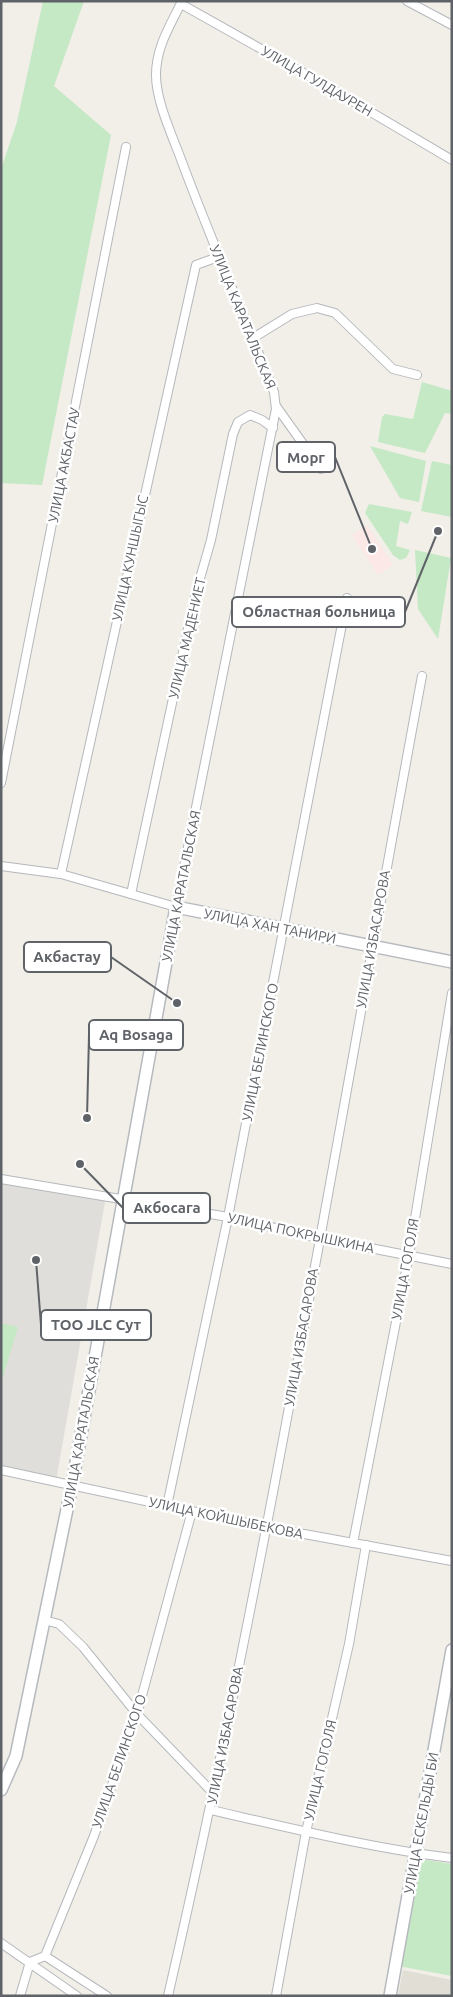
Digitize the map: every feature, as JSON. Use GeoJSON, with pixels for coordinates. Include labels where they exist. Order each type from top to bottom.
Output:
{"type":"FeatureCollection","features":[{"type":"Feature","properties":{"kind":"street"},"geometry":{"type":"LineString","coordinates":[[407,1],[452,25]]}},
{"type":"Feature","properties":{"kind":"street","name":"УЛИЦА ГУЛДАУРЕН"},"geometry":{"type":"LineString","coordinates":[[181,3],[452,160]]}},
{"type":"Feature","properties":{"kind":"street","name":"УЛИЦА КАРАТАЛЬСКАЯ"},"geometry":{"type":"LineString","coordinates":[[1,1790],[16,1756],[72,1485],[176,907],[276,406],[274,392],[218,257],[163,110],[156,78],[157,55],[164,36],[181,3]]}},
{"type":"Feature","properties":{"kind":"street","name":"УЛИЦА АКБАСТАУ"},"geometry":{"type":"LineString","coordinates":[[1,783],[126,147]]}},
{"type":"Feature","properties":{"kind":"street","name":"УЛИЦА КУНШЫГЫС"},"geometry":{"type":"LineString","coordinates":[[61,874],[196,265],[218,257]]}},
{"type":"Feature","properties":{"kind":"street"},"geometry":{"type":"LineString","coordinates":[[253,338],[292,314],[317,308],[335,313],[393,369],[417,375]]}},
{"type":"Feature","properties":{"kind":"street"},"geometry":{"type":"LineString","coordinates":[[276,406],[321,469]]}},
{"type":"Feature","properties":{"kind":"street","name":"УЛИЦА МАДЕНИЕТ"},"geometry":{"type":"LineString","coordinates":[[131,894],[195,596],[211,540],[233,434],[238,422],[250,415],[262,420],[273,428]]}},
{"type":"Feature","properties":{"kind":"street","name":"УЛИЦА БЕЛИНСКОГО"},"geometry":{"type":"LineString","coordinates":[[167,1506],[228,1217],[347,598]]}},
{"type":"Feature","properties":{"kind":"street","name":"УЛИЦА ИЗБАСАРОВА"},"geometry":{"type":"LineString","coordinates":[[168,1996],[211,1810],[266,1527],[422,676]]}},
{"type":"Feature","properties":{"kind":"street","name":"УЛИЦА ХАН ТАНИРИ"},"geometry":{"type":"LineString","coordinates":[[1,866],[61,874],[176,907],[452,962]]}},
{"type":"Feature","properties":{"kind":"street","name":"УЛИЦА ГОГОЛЯ"},"geometry":{"type":"LineString","coordinates":[[353,1543],[408,1255],[452,994]]}},
{"type":"Feature","properties":{"kind":"street","name":"УЛИЦА ПОКРЫШКИНА"},"geometry":{"type":"LineString","coordinates":[[1,1179],[228,1217],[319,1238],[452,1264]]}},
{"type":"Feature","properties":{"kind":"street","name":"УЛИЦА КОЙШЫБЕКОВА"},"geometry":{"type":"LineString","coordinates":[[1,1470],[266,1527],[452,1561]]}},
{"type":"Feature","properties":{"kind":"street","name":"УЛИЦА БЕЛИНСКОГО"},"geometry":{"type":"LineString","coordinates":[[45,1956],[94,1836],[137,1714],[192,1511]]}},
{"type":"Feature","properties":{"kind":"street","name":"УЛИЦА ГОГОЛЯ"},"geometry":{"type":"LineString","coordinates":[[276,1996],[306,1832],[349,1644],[366,1546]]}},
{"type":"Feature","properties":{"kind":"street"},"geometry":{"type":"LineString","coordinates":[[44,1620],[59,1624],[83,1647],[137,1714],[214,1794]]}},
{"type":"Feature","properties":{"kind":"street","name":"УЛИЦА ЕСКЕЛЬДЫ БИ"},"geometry":{"type":"LineString","coordinates":[[390,1996],[452,1650]]}},
{"type":"Feature","properties":{"kind":"street"},"geometry":{"type":"LineString","coordinates":[[211,1810],[306,1832],[452,1858]]}},
{"type":"Feature","properties":{"kind":"street"},"geometry":{"type":"LineString","coordinates":[[1,1943],[77,1996]]}},
{"type":"Feature","properties":{"kind":"street"},"geometry":{"type":"LineString","coordinates":[[30,1962],[45,1956],[106,1996]]}},
{"type":"Feature","properties":{"kind":"street"},"geometry":{"type":"LineString","coordinates":[[20,1996],[30,1962]]}},
{"type":"Feature","properties":{"kind":"shaded area"},"geometry":{"type":"Polygon","coordinates":[[[367,525],[393,565],[378,575],[352,535],[367,525]]]}},
{"type":"Feature","properties":{"kind":"shaded area"},"geometry":{"type":"Polygon","coordinates":[[[1,1179],[106,1196],[56,1481],[1,1470],[1,1179]]]}},
{"type":"Feature","properties":{"kind":"shaded area"},"geometry":{"type":"Polygon","coordinates":[[[403,1970],[452,1980],[452,1996],[398,1996],[403,1970]]]}},
{"type":"Feature","properties":{"kind":"green space"},"geometry":{"type":"Polygon","coordinates":[[[43,1],[84,1],[54,86],[111,135],[42,485],[1,483],[1,169],[17,122],[43,1]]]}},
{"type":"Feature","properties":{"kind":"green space"},"geometry":{"type":"Polygon","coordinates":[[[422,382],[452,391],[452,414],[445,413],[425,453],[378,442],[382,417],[385,414],[413,419],[422,382]]]}},
{"type":"Feature","properties":{"kind":"green space"},"geometry":{"type":"Polygon","coordinates":[[[370,446],[426,461],[419,502],[400,498],[370,446]]]}},
{"type":"Feature","properties":{"kind":"green space"},"geometry":{"type":"Polygon","coordinates":[[[432,461],[452,465],[452,517],[421,511],[432,461]]]}},
{"type":"Feature","properties":{"kind":"green space"},"geometry":{"type":"Polygon","coordinates":[[[369,504],[412,512],[408,524],[400,521],[396,546],[410,550],[406,558],[400,560],[393,555],[365,513],[369,504]]]}},
{"type":"Feature","properties":{"kind":"green space"},"geometry":{"type":"Polygon","coordinates":[[[415,550],[451,558],[438,639],[418,609],[415,550]]]}},
{"type":"Feature","properties":{"kind":"green space"},"geometry":{"type":"Polygon","coordinates":[[[1,1323],[18,1327],[3,1377],[1,1376],[1,1323]]]}},
{"type":"Feature","properties":{"kind":"green space"},"geometry":{"type":"Polygon","coordinates":[[[420,1859],[452,1864],[452,1976],[398,1966],[420,1859]]]}},
{"type":"Feature","properties":{"kind":"place","name":"Областная больница"},"geometry":{"type":"Point","coordinates":[438,531]}},
{"type":"Feature","properties":{"kind":"place","name":"Морг"},"geometry":{"type":"Point","coordinates":[372,549]}},
{"type":"Feature","properties":{"kind":"place","name":"Акбастау"},"geometry":{"type":"Point","coordinates":[177,1003]}},
{"type":"Feature","properties":{"kind":"place","name":"Aq Bosaga"},"geometry":{"type":"Point","coordinates":[87,1118]}},
{"type":"Feature","properties":{"kind":"place","name":"Акбосага"},"geometry":{"type":"Point","coordinates":[80,1164]}},
{"type":"Feature","properties":{"kind":"place","name":"ТОО JLC Сут"},"geometry":{"type":"Point","coordinates":[36,1260]}}]}
